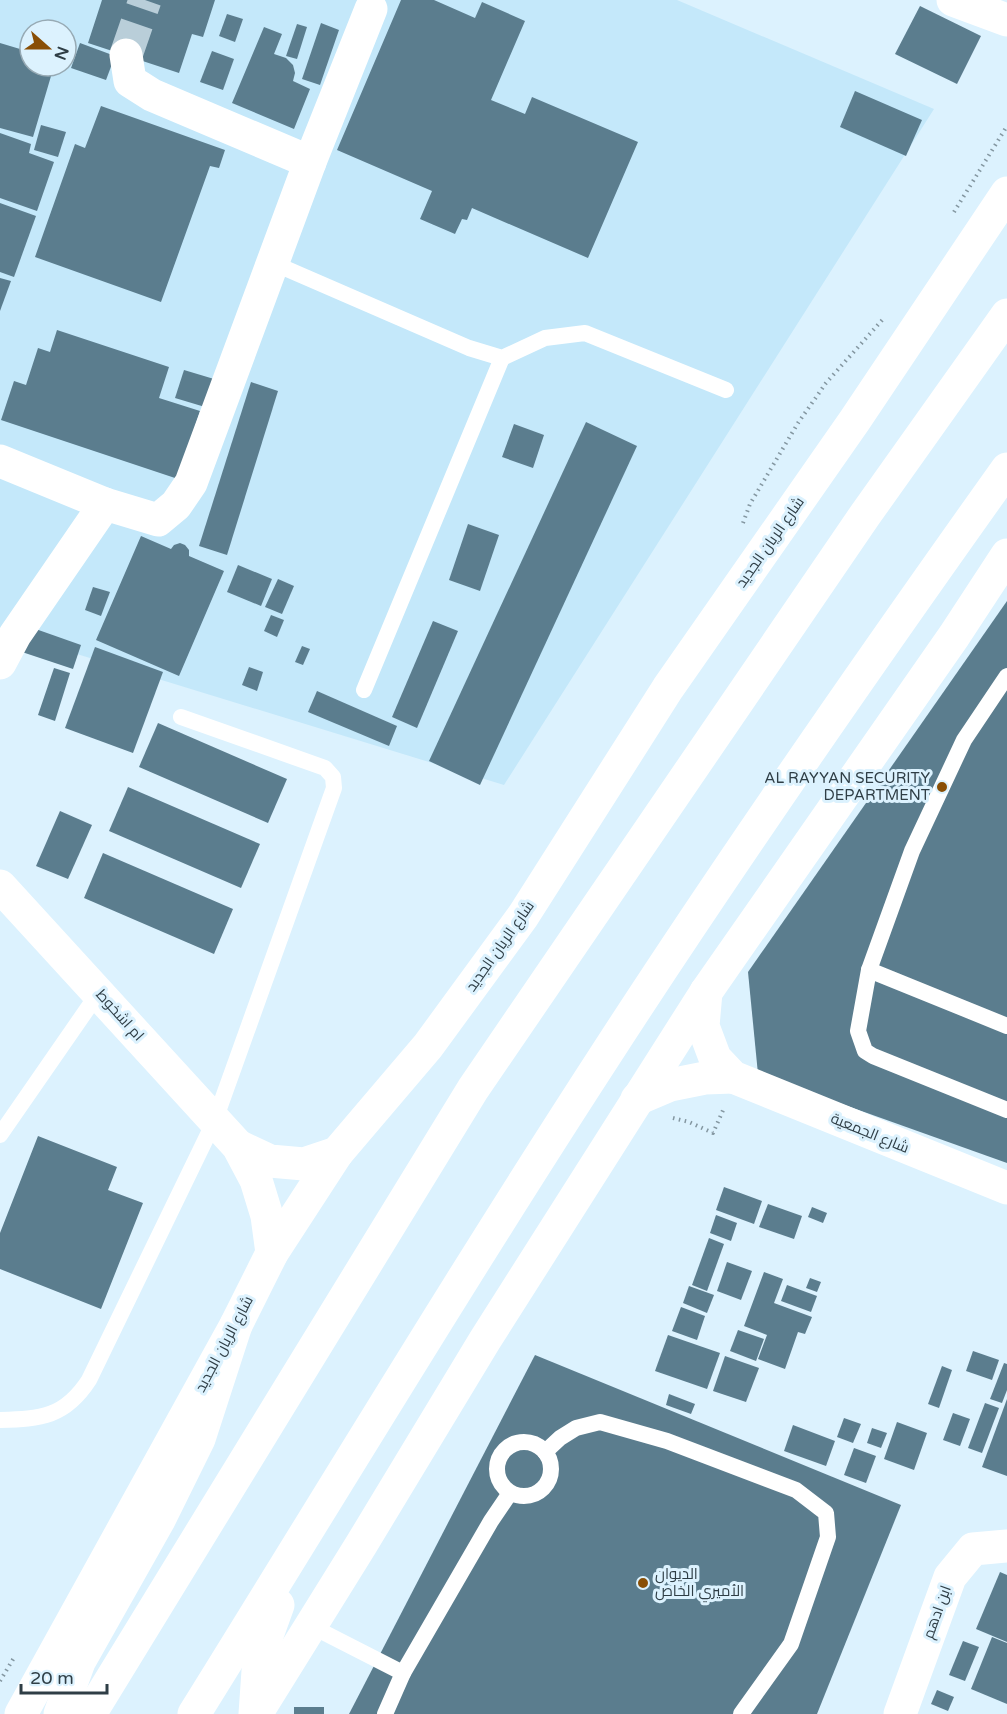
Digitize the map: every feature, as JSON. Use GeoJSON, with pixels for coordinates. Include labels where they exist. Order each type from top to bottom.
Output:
{"type":"FeatureCollection","features":[{"type":"Feature","properties":{"kind":"main road"},"geometry":{"type":"LineString","coordinates":[[953,0],[1007,20]]}},
{"type":"Feature","properties":{"kind":"main road"},"geometry":{"type":"LineString","coordinates":[[0,461],[105,504],[158,519],[176,505],[191,483],[310,162],[370,9]]}},
{"type":"Feature","properties":{"kind":"main road"},"geometry":{"type":"LineString","coordinates":[[126,55],[130,81],[152,95],[310,162]]}},
{"type":"Feature","properties":{"kind":"main road","name":"شارع الريان الجديد"},"geometry":{"type":"LineString","coordinates":[[21,1714],[236,1324],[272,1253],[337,1153],[428,1046],[523,916],[668,688],[855,420],[1007,193]]}},
{"type":"Feature","properties":{"kind":"main road"},"geometry":{"type":"LineString","coordinates":[[976,358],[1007,287]]}},
{"type":"Feature","properties":{"kind":"main road"},"geometry":{"type":"LineString","coordinates":[[90,1714],[473,1089],[865,515],[1007,315]]}},
{"type":"Feature","properties":{"kind":"main road"},"geometry":{"type":"LineString","coordinates":[[194,1714],[590,1078],[724,874],[995,497],[1007,469]]}},
{"type":"Feature","properties":{"kind":"main road"},"geometry":{"type":"LineString","coordinates":[[0,663],[15,635],[105,504]]}},
{"type":"Feature","properties":{"kind":"main road"},"geometry":{"type":"LineString","coordinates":[[255,1714],[485,1341],[706,992],[1007,555]]}},
{"type":"Feature","properties":{"kind":"main road","name":"ام اشخوط"},"geometry":{"type":"LineString","coordinates":[[0,886],[238,1146],[256,1180],[267,1216],[272,1253]]}},
{"type":"Feature","properties":{"kind":"main road","name":"شارع الجمعية"},"geometry":{"type":"LineString","coordinates":[[706,992],[703,1026],[715,1058],[733,1077]]}},
{"type":"Feature","properties":{"kind":"main road","name":"شارع الجمعية"},"geometry":{"type":"LineString","coordinates":[[637,1100],[670,1085],[705,1078],[733,1077],[1007,1188]]}},
{"type":"Feature","properties":{"kind":"main road","name":"ام اشخوط"},"geometry":{"type":"LineString","coordinates":[[238,1146],[270,1161],[304,1164],[337,1153]]}},
{"type":"Feature","properties":{"kind":"main road"},"geometry":{"type":"LineString","coordinates":[[60,1714],[79,1662],[159,1520],[199,1439],[236,1324]]}},
{"type":"Feature","properties":{"kind":"main road"},"geometry":{"type":"LineString","coordinates":[[255,1714],[258,1671],[264,1644],[278,1603],[389,1400]]}},
{"type":"Feature","properties":{"kind":"main road","name":"ابن ادهم"},"geometry":{"type":"LineString","coordinates":[[900,1714],[950,1578],[973,1549],[1007,1546]]}},
{"type":"Feature","properties":{"kind":"lane"},"geometry":{"type":"LineString","coordinates":[[273,263],[469,348],[502,358],[545,338],[585,333],[726,390]]}},
{"type":"Feature","properties":{"kind":"lane"},"geometry":{"type":"LineString","coordinates":[[364,690],[502,358]]}},
{"type":"Feature","properties":{"kind":"lane"},"geometry":{"type":"LineString","coordinates":[[1007,676],[964,740],[912,851],[869,970],[858,1031],[865,1051],[873,1056],[1007,1110]]}},
{"type":"Feature","properties":{"kind":"lane"},"geometry":{"type":"LineString","coordinates":[[0,1420],[33,1419],[47,1416],[71,1402],[81,1392],[94,1369],[215,1120],[334,788],[333,777],[325,768],[181,717]]}},
{"type":"Feature","properties":{"kind":"lane"},"geometry":{"type":"LineString","coordinates":[[869,970],[1007,1026]]}},
{"type":"Feature","properties":{"kind":"lane"},"geometry":{"type":"LineString","coordinates":[[0,1135],[99,992]]}},
{"type":"Feature","properties":{"kind":"lane"},"geometry":{"type":"LineString","coordinates":[[545,1452],[560,1438],[576,1428],[600,1422],[667,1441],[796,1490],[826,1513],[828,1537],[791,1644],[741,1714]]}},
{"type":"Feature","properties":{"kind":"lane"},"geometry":{"type":"LineString","coordinates":[[527,1442],[537,1445],[545,1452],[550,1462],[551,1472],[547,1483],[540,1491],[531,1496],[520,1496],[510,1493],[502,1486],[497,1476],[497,1466],[500,1456],[507,1447],[527,1442]]}},
{"type":"Feature","properties":{"kind":"lane"},"geometry":{"type":"LineString","coordinates":[[385,1714],[403,1673],[491,1521],[510,1493]]}},
{"type":"Feature","properties":{"kind":"lane"},"geometry":{"type":"LineString","coordinates":[[311,1626],[403,1673]]}},
{"type":"Feature","properties":{"kind":"shaded area"},"geometry":{"type":"Polygon","coordinates":[[[0,0],[677,0],[934,109],[504,785],[0,629],[0,0]]]}},
{"type":"Feature","properties":{"kind":"building"},"geometry":{"type":"Polygon","coordinates":[[[102,0],[215,0],[203,37],[192,34],[179,73],[88,43],[102,0]]]}},
{"type":"Feature","properties":{"kind":"building"},"geometry":{"type":"Polygon","coordinates":[[[401,0],[434,0],[475,18],[482,2],[525,21],[491,100],[525,114],[532,97],[638,142],[588,258],[472,208],[467,220],[462,219],[455,234],[420,219],[432,191],[337,150],[401,0]]]}},
{"type":"Feature","properties":{"kind":"building"},"geometry":{"type":"Polygon","coordinates":[[[920,6],[981,36],[957,84],[895,54],[920,6]]]}},
{"type":"Feature","properties":{"kind":"building"},"geometry":{"type":"Polygon","coordinates":[[[227,14],[243,19],[235,42],[219,36],[227,14]]]}},
{"type":"Feature","properties":{"kind":"building"},"geometry":{"type":"Polygon","coordinates":[[[321,23],[339,30],[320,85],[302,79],[321,23]]]}},
{"type":"Feature","properties":{"kind":"building"},"geometry":{"type":"Polygon","coordinates":[[[297,24],[307,27],[297,59],[286,56],[297,24]]]}},
{"type":"Feature","properties":{"kind":"building"},"geometry":{"type":"Polygon","coordinates":[[[264,27],[282,34],[274,54],[286,58],[293,65],[295,73],[293,81],[310,89],[294,129],[232,103],[264,27]]]}},
{"type":"Feature","properties":{"kind":"building"},"geometry":{"type":"Polygon","coordinates":[[[0,43],[18,48],[18,78],[50,78],[33,137],[0,128],[0,43]]]}},
{"type":"Feature","properties":{"kind":"building"},"geometry":{"type":"Polygon","coordinates":[[[80,43],[115,56],[106,80],[78,70],[80,43]]]}},
{"type":"Feature","properties":{"kind":"building"},"geometry":{"type":"Polygon","coordinates":[[[212,51],[234,59],[223,90],[200,82],[212,51]]]}},
{"type":"Feature","properties":{"kind":"building"},"geometry":{"type":"Polygon","coordinates":[[[855,91],[922,120],[906,156],[840,127],[855,91]]]}},
{"type":"Feature","properties":{"kind":"building"},"geometry":{"type":"Polygon","coordinates":[[[101,106],[225,150],[219,168],[210,166],[161,302],[35,257],[75,144],[85,148],[101,106]]]}},
{"type":"Feature","properties":{"kind":"building"},"geometry":{"type":"Polygon","coordinates":[[[41,125],[66,132],[58,157],[34,150],[41,125]]]}},
{"type":"Feature","properties":{"kind":"building"},"geometry":{"type":"Polygon","coordinates":[[[0,133],[31,144],[29,153],[54,162],[37,211],[0,198],[0,133]]]}},
{"type":"Feature","properties":{"kind":"building"},"geometry":{"type":"Polygon","coordinates":[[[0,203],[36,216],[14,277],[0,272],[0,203]]]}},
{"type":"Feature","properties":{"kind":"building"},"geometry":{"type":"Polygon","coordinates":[[[0,278],[11,281],[0,311],[0,278]]]}},
{"type":"Feature","properties":{"kind":"building"},"geometry":{"type":"Polygon","coordinates":[[[57,330],[169,367],[159,398],[200,411],[178,479],[1,420],[14,381],[26,385],[38,348],[50,352],[57,330]]]}},
{"type":"Feature","properties":{"kind":"building"},"geometry":{"type":"Polygon","coordinates":[[[184,370],[214,379],[205,407],[175,398],[184,370]]]}},
{"type":"Feature","properties":{"kind":"building"},"geometry":{"type":"Polygon","coordinates":[[[251,382],[278,391],[227,555],[199,546],[251,382]]]}},
{"type":"Feature","properties":{"kind":"building"},"geometry":{"type":"Polygon","coordinates":[[[586,422],[637,446],[480,785],[429,761],[586,422]]]}},
{"type":"Feature","properties":{"kind":"building"},"geometry":{"type":"Polygon","coordinates":[[[514,424],[544,435],[533,468],[502,457],[514,424]]]}},
{"type":"Feature","properties":{"kind":"building"},"geometry":{"type":"Polygon","coordinates":[[[468,524],[499,535],[480,591],[449,580],[468,524]]]}},
{"type":"Feature","properties":{"kind":"building"},"geometry":{"type":"Polygon","coordinates":[[[141,536],[171,549],[180,543],[185,545],[189,550],[189,556],[224,571],[179,676],[96,640],[141,536]]]}},
{"type":"Feature","properties":{"kind":"building"},"geometry":{"type":"Polygon","coordinates":[[[238,565],[272,579],[261,606],[227,592],[238,565]]]}},
{"type":"Feature","properties":{"kind":"building"},"geometry":{"type":"Polygon","coordinates":[[[278,579],[294,586],[282,614],[265,607],[278,579]]]}},
{"type":"Feature","properties":{"kind":"building"},"geometry":{"type":"Polygon","coordinates":[[[93,587],[110,592],[101,616],[85,610],[93,587]]]}},
{"type":"Feature","properties":{"kind":"building","name":"AL RAYYAN SECURITY DEPARTMENT"},"geometry":{"type":"Polygon","coordinates":[[[1007,601],[1007,1163],[758,1074],[748,972],[1007,601]]]}},
{"type":"Feature","properties":{"kind":"building"},"geometry":{"type":"Polygon","coordinates":[[[271,615],[284,620],[277,637],[264,631],[271,615]]]}},
{"type":"Feature","properties":{"kind":"building"},"geometry":{"type":"Polygon","coordinates":[[[433,621],[458,631],[417,728],[392,717],[433,621]]]}},
{"type":"Feature","properties":{"kind":"building"},"geometry":{"type":"Polygon","coordinates":[[[30,627],[81,645],[73,669],[22,652],[30,627]]]}},
{"type":"Feature","properties":{"kind":"building"},"geometry":{"type":"Polygon","coordinates":[[[302,646],[310,649],[303,665],[295,662],[302,646]]]}},
{"type":"Feature","properties":{"kind":"building"},"geometry":{"type":"Polygon","coordinates":[[[95,647],[163,672],[133,753],[65,728],[95,647]]]}},
{"type":"Feature","properties":{"kind":"building"},"geometry":{"type":"Polygon","coordinates":[[[249,667],[263,672],[257,691],[242,685],[249,667]]]}},
{"type":"Feature","properties":{"kind":"building"},"geometry":{"type":"Polygon","coordinates":[[[54,668],[70,673],[55,721],[38,715],[54,668]]]}},
{"type":"Feature","properties":{"kind":"building"},"geometry":{"type":"Polygon","coordinates":[[[317,691],[397,726],[389,746],[308,712],[317,691]]]}},
{"type":"Feature","properties":{"kind":"building"},"geometry":{"type":"Polygon","coordinates":[[[158,723],[287,779],[268,823],[139,767],[158,723]]]}},
{"type":"Feature","properties":{"kind":"building"},"geometry":{"type":"Polygon","coordinates":[[[128,787],[260,844],[241,888],[109,831],[128,787]]]}},
{"type":"Feature","properties":{"kind":"building"},"geometry":{"type":"Polygon","coordinates":[[[60,811],[92,825],[68,879],[36,866],[60,811]]]}},
{"type":"Feature","properties":{"kind":"building"},"geometry":{"type":"Polygon","coordinates":[[[103,853],[233,909],[214,954],[84,898],[103,853]]]}},
{"type":"Feature","properties":{"kind":"building"},"geometry":{"type":"Polygon","coordinates":[[[38,1136],[117,1167],[108,1190],[143,1203],[101,1309],[0,1269],[0,1233],[38,1136]]]}},
{"type":"Feature","properties":{"kind":"building"},"geometry":{"type":"Polygon","coordinates":[[[724,1187],[762,1201],[754,1224],[716,1210],[724,1187]]]}},
{"type":"Feature","properties":{"kind":"building"},"geometry":{"type":"Polygon","coordinates":[[[768,1204],[802,1216],[794,1239],[759,1227],[768,1204]]]}},
{"type":"Feature","properties":{"kind":"building"},"geometry":{"type":"Polygon","coordinates":[[[812,1207],[827,1213],[823,1223],[808,1217],[812,1207]]]}},
{"type":"Feature","properties":{"kind":"building"},"geometry":{"type":"Polygon","coordinates":[[[716,1215],[737,1223],[731,1241],[710,1233],[716,1215]]]}},
{"type":"Feature","properties":{"kind":"building"},"geometry":{"type":"Polygon","coordinates":[[[709,1238],[724,1244],[707,1291],[692,1285],[709,1238]]]}},
{"type":"Feature","properties":{"kind":"building"},"geometry":{"type":"Polygon","coordinates":[[[727,1262],[752,1271],[741,1300],[717,1291],[727,1262]]]}},
{"type":"Feature","properties":{"kind":"building"},"geometry":{"type":"Polygon","coordinates":[[[764,1272],[783,1279],[774,1303],[812,1317],[805,1334],[798,1332],[785,1369],[758,1359],[767,1335],[744,1326],[764,1272]]]}},
{"type":"Feature","properties":{"kind":"building"},"geometry":{"type":"Polygon","coordinates":[[[810,1278],[821,1282],[817,1292],[806,1288],[810,1278]]]}},
{"type":"Feature","properties":{"kind":"building"},"geometry":{"type":"Polygon","coordinates":[[[787,1285],[817,1296],[811,1312],[781,1301],[787,1285]]]}},
{"type":"Feature","properties":{"kind":"building"},"geometry":{"type":"Polygon","coordinates":[[[689,1286],[714,1295],[707,1313],[683,1303],[689,1286]]]}},
{"type":"Feature","properties":{"kind":"building"},"geometry":{"type":"Polygon","coordinates":[[[681,1307],[705,1316],[697,1340],[672,1331],[681,1307]]]}},
{"type":"Feature","properties":{"kind":"building"},"geometry":{"type":"Polygon","coordinates":[[[738,1330],[764,1339],[756,1361],[730,1351],[738,1330]]]}},
{"type":"Feature","properties":{"kind":"building"},"geometry":{"type":"Polygon","coordinates":[[[668,1335],[720,1353],[707,1389],[655,1371],[668,1335]]]}},
{"type":"Feature","properties":{"kind":"building"},"geometry":{"type":"Polygon","coordinates":[[[973,1351],[999,1360],[992,1380],[966,1371],[973,1351]]]}},
{"type":"Feature","properties":{"kind":"building","name":"الديوان الأميري الخاص"},"geometry":{"type":"Polygon","coordinates":[[[535,1355],[901,1505],[817,1714],[349,1714],[535,1355]]]}},
{"type":"Feature","properties":{"kind":"building"},"geometry":{"type":"Polygon","coordinates":[[[725,1356],[759,1368],[746,1402],[713,1391],[725,1356]]]}},
{"type":"Feature","properties":{"kind":"building"},"geometry":{"type":"Polygon","coordinates":[[[1004,1363],[1007,1364],[1007,1390],[1002,1403],[990,1399],[1004,1363]]]}},
{"type":"Feature","properties":{"kind":"building"},"geometry":{"type":"Polygon","coordinates":[[[942,1366],[952,1370],[939,1408],[928,1404],[942,1366]]]}},
{"type":"Feature","properties":{"kind":"building"},"geometry":{"type":"Polygon","coordinates":[[[669,1394],[695,1404],[691,1414],[666,1405],[669,1394]]]}},
{"type":"Feature","properties":{"kind":"building"},"geometry":{"type":"Polygon","coordinates":[[[1007,1399],[1007,1476],[982,1467],[1007,1399]]]}},
{"type":"Feature","properties":{"kind":"building"},"geometry":{"type":"Polygon","coordinates":[[[985,1403],[999,1408],[982,1453],[968,1448],[985,1403]]]}},
{"type":"Feature","properties":{"kind":"building"},"geometry":{"type":"Polygon","coordinates":[[[953,1413],[970,1419],[960,1446],[943,1440],[953,1413]]]}},
{"type":"Feature","properties":{"kind":"building"},"geometry":{"type":"Polygon","coordinates":[[[844,1418],[861,1424],[853,1443],[837,1437],[844,1418]]]}},
{"type":"Feature","properties":{"kind":"building"},"geometry":{"type":"Polygon","coordinates":[[[897,1422],[927,1433],[914,1470],[884,1459],[897,1422]]]}},
{"type":"Feature","properties":{"kind":"building"},"geometry":{"type":"Polygon","coordinates":[[[793,1425],[835,1441],[826,1466],[784,1451],[793,1425]]]}},
{"type":"Feature","properties":{"kind":"building"},"geometry":{"type":"Polygon","coordinates":[[[872,1428],[887,1433],[881,1448],[867,1443],[872,1428]]]}},
{"type":"Feature","properties":{"kind":"building"},"geometry":{"type":"Polygon","coordinates":[[[854,1448],[876,1456],[866,1483],[844,1475],[854,1448]]]}},
{"type":"Feature","properties":{"kind":"building"},"geometry":{"type":"Polygon","coordinates":[[[1000,1572],[1007,1575],[1007,1642],[976,1629],[1000,1572]]]}},
{"type":"Feature","properties":{"kind":"building"},"geometry":{"type":"Polygon","coordinates":[[[992,1637],[1007,1643],[1007,1704],[971,1689],[992,1637]]]}},
{"type":"Feature","properties":{"kind":"building"},"geometry":{"type":"Polygon","coordinates":[[[963,1641],[979,1647],[965,1681],[949,1675],[963,1641]]]}},
{"type":"Feature","properties":{"kind":"building"},"geometry":{"type":"Polygon","coordinates":[[[937,1690],[954,1697],[948,1711],[931,1704],[937,1690]]]}},
{"type":"Feature","properties":{"kind":"building"},"geometry":{"type":"Polygon","coordinates":[[[294,1707],[324,1707],[324,1714],[294,1714],[294,1707]]]}},
{"type":"Feature","properties":{"kind":"tunnel"},"geometry":{"type":"LineString","coordinates":[[126,55],[145,0]]}},
{"type":"Feature","properties":{"kind":"place","name":"AL RAYYAN SECURITY DEPARTMENT"},"geometry":{"type":"Point","coordinates":[942,787]}},
{"type":"Feature","properties":{"kind":"place","name":"الديوان الأميري الخاص"},"geometry":{"type":"Point","coordinates":[643,1583]}}]}
